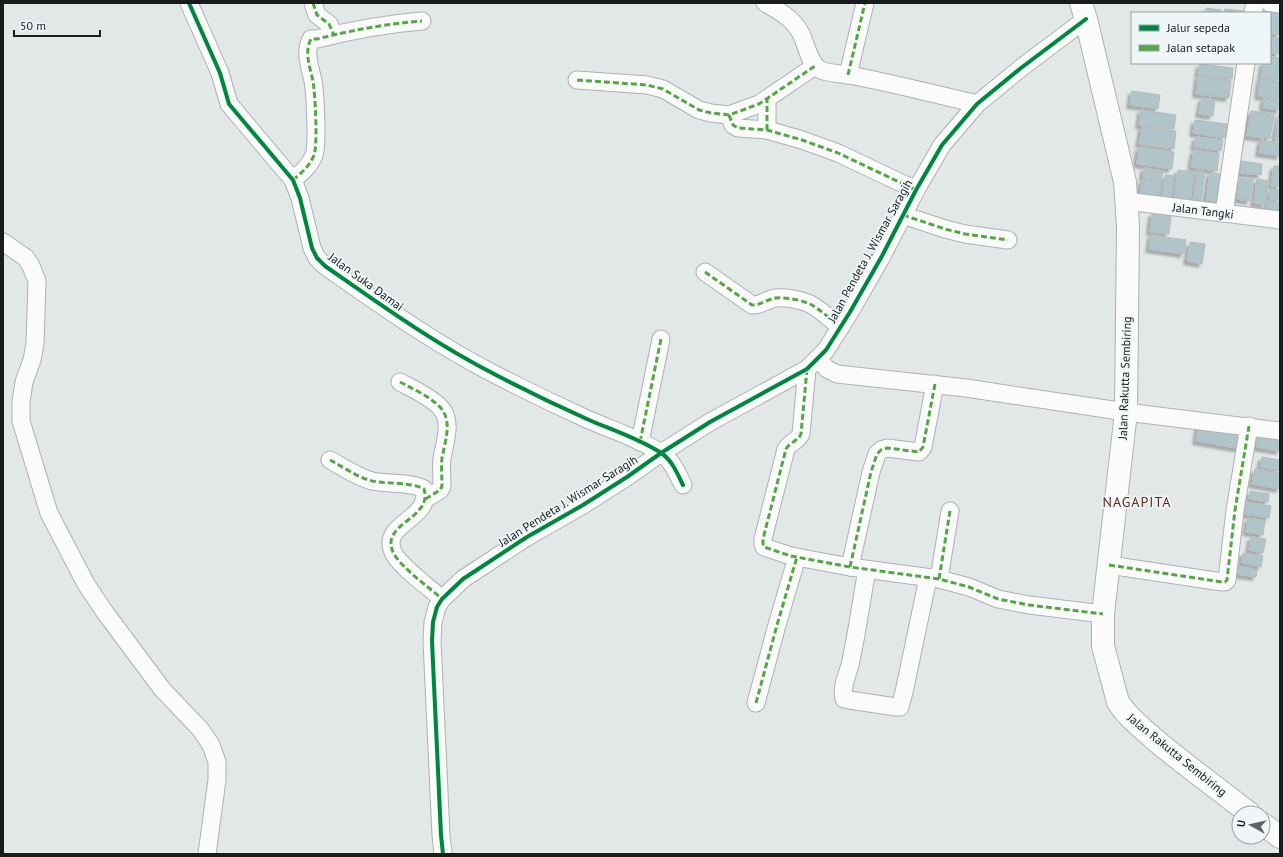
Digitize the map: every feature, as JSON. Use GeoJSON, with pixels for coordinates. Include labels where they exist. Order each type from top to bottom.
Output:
{"type":"FeatureCollection","features":[{"type":"Feature","properties":{"kind":"main road","name":"Jalan Rakutta Sembiring"},"geometry":{"type":"LineString","coordinates":[[1084,11],[1125,182],[1128,234],[1126,412],[1103,614],[1103,646],[1118,702],[1122,710],[1129,718],[1168,750],[1239,805]]}},
{"type":"Feature","properties":{"kind":"main road"},"geometry":{"type":"LineString","coordinates":[[1271,830],[1280,837]]}},
{"type":"Feature","properties":{"kind":"street","name":"Jalan Suka Damai"},"geometry":{"type":"LineString","coordinates":[[189,3],[220,73],[229,104],[293,180],[300,198],[312,248],[317,258],[325,266],[413,328],[452,352],[496,375],[661,453]]}},
{"type":"Feature","properties":{"kind":"street"},"geometry":{"type":"LineString","coordinates":[[313,3],[317,15],[329,24],[334,35]]}},
{"type":"Feature","properties":{"kind":"street"},"geometry":{"type":"LineString","coordinates":[[764,3],[786,17],[795,25],[802,34],[809,56],[816,66],[822,71],[848,75],[977,104]]}},
{"type":"Feature","properties":{"kind":"street"},"geometry":{"type":"LineString","coordinates":[[848,75],[865,3]]}},
{"type":"Feature","properties":{"kind":"street"},"geometry":{"type":"LineString","coordinates":[[1270,3],[1280,4]]}},
{"type":"Feature","properties":{"kind":"street","name":"Jalan Pendeta J. Wismar Saragih"},"geometry":{"type":"LineString","coordinates":[[443,854],[432,641],[433,622],[437,607],[442,599],[464,579],[527,537],[583,505],[710,422],[812,364],[826,350],[841,326],[882,256],[916,190],[942,145],[977,104],[1021,68],[1084,11]]}},
{"type":"Feature","properties":{"kind":"street"},"geometry":{"type":"LineString","coordinates":[[293,180],[308,167],[314,154],[316,137],[314,83],[308,55],[308,43],[311,39],[392,23],[422,21]]}},
{"type":"Feature","properties":{"kind":"street"},"geometry":{"type":"LineString","coordinates":[[1224,213],[1246,64]]}},
{"type":"Feature","properties":{"kind":"street"},"geometry":{"type":"LineString","coordinates":[[577,80],[647,85],[663,89],[699,110],[729,115],[752,107],[767,99],[816,66]]}},
{"type":"Feature","properties":{"kind":"street"},"geometry":{"type":"LineString","coordinates":[[767,99],[767,130]]}},
{"type":"Feature","properties":{"kind":"street"},"geometry":{"type":"LineString","coordinates":[[729,115],[733,125],[738,128],[767,130],[802,140],[838,153],[916,190]]}},
{"type":"Feature","properties":{"kind":"street","name":"Jalan Tangki"},"geometry":{"type":"LineString","coordinates":[[1126,201],[1280,220]]}},
{"type":"Feature","properties":{"kind":"street"},"geometry":{"type":"LineString","coordinates":[[903,215],[965,234],[1008,240]]}},
{"type":"Feature","properties":{"kind":"street"},"geometry":{"type":"LineString","coordinates":[[3,242],[26,258],[37,281],[35,344],[32,360],[24,382],[21,402],[21,421],[49,512],[86,584],[104,610],[162,689],[201,730],[211,746],[216,762],[218,780],[207,854]]}},
{"type":"Feature","properties":{"kind":"street"},"geometry":{"type":"LineString","coordinates":[[705,272],[752,305],[758,305],[770,299],[780,298],[796,300],[810,305],[841,326]]}},
{"type":"Feature","properties":{"kind":"street"},"geometry":{"type":"LineString","coordinates":[[640,442],[661,338]]}},
{"type":"Feature","properties":{"kind":"street"},"geometry":{"type":"LineString","coordinates":[[1103,614],[1021,604],[998,599],[969,587],[934,579],[867,570],[796,557],[764,547],[763,539],[786,449],[788,445],[798,439],[801,434],[812,364],[827,368],[836,374],[935,384],[1126,412],[1280,431]]}},
{"type":"Feature","properties":{"kind":"street"},"geometry":{"type":"LineString","coordinates":[[400,382],[430,398],[440,407],[448,422],[442,459],[442,486],[440,490],[424,500]]}},
{"type":"Feature","properties":{"kind":"street"},"geometry":{"type":"LineString","coordinates":[[850,567],[871,472],[877,454],[881,450],[887,448],[919,452],[923,447],[935,384]]}},
{"type":"Feature","properties":{"kind":"street"},"geometry":{"type":"LineString","coordinates":[[1109,565],[1222,582],[1227,580],[1235,510],[1249,426]]}},
{"type":"Feature","properties":{"kind":"street"},"geometry":{"type":"LineString","coordinates":[[661,453],[673,466],[683,485]]}},
{"type":"Feature","properties":{"kind":"street"},"geometry":{"type":"LineString","coordinates":[[330,460],[371,481],[418,486],[424,489],[425,494],[421,508],[395,532],[391,538],[391,544],[394,553],[402,564],[442,599]]}},
{"type":"Feature","properties":{"kind":"street"},"geometry":{"type":"LineString","coordinates":[[867,570],[850,666],[844,683],[843,695],[844,699],[896,708],[900,707],[950,512]]}},
{"type":"Feature","properties":{"kind":"street"},"geometry":{"type":"LineString","coordinates":[[756,704],[796,557]]}},
{"type":"Feature","properties":{"kind":"building"},"geometry":{"type":"Polygon","coordinates":[[[1206,8],[1221,10],[1221,12],[1205,12],[1206,8]]]}},
{"type":"Feature","properties":{"kind":"building"},"geometry":{"type":"Polygon","coordinates":[[[1225,9],[1245,11],[1244,12],[1224,12],[1225,9]]]}},
{"type":"Feature","properties":{"kind":"building"},"geometry":{"type":"Polygon","coordinates":[[[1271,12],[1280,13],[1280,35],[1271,34],[1271,12]]]}},
{"type":"Feature","properties":{"kind":"building"},"geometry":{"type":"Polygon","coordinates":[[[1271,38],[1280,39],[1279,54],[1271,53],[1271,38]]]}},
{"type":"Feature","properties":{"kind":"building"},"geometry":{"type":"Polygon","coordinates":[[[1271,57],[1280,58],[1280,80],[1261,78],[1263,64],[1271,64],[1271,57]]]}},
{"type":"Feature","properties":{"kind":"building"},"geometry":{"type":"Polygon","coordinates":[[[1200,64],[1233,68],[1232,79],[1198,74],[1200,64]]]}},
{"type":"Feature","properties":{"kind":"building"},"geometry":{"type":"Polygon","coordinates":[[[1198,76],[1231,81],[1229,98],[1196,94],[1198,76]]]}},
{"type":"Feature","properties":{"kind":"building"},"geometry":{"type":"Polygon","coordinates":[[[1260,79],[1280,82],[1280,99],[1258,96],[1260,79]]]}},
{"type":"Feature","properties":{"kind":"building"},"geometry":{"type":"Polygon","coordinates":[[[1132,91],[1160,95],[1158,109],[1130,105],[1132,91]]]}},
{"type":"Feature","properties":{"kind":"building"},"geometry":{"type":"Polygon","coordinates":[[[1202,98],[1215,100],[1213,116],[1199,114],[1202,98]]]}},
{"type":"Feature","properties":{"kind":"building"},"geometry":{"type":"Polygon","coordinates":[[[1264,99],[1280,101],[1280,110],[1263,108],[1264,99]]]}},
{"type":"Feature","properties":{"kind":"building"},"geometry":{"type":"Polygon","coordinates":[[[1141,110],[1176,115],[1174,129],[1139,125],[1141,110]]]}},
{"type":"Feature","properties":{"kind":"building"},"geometry":{"type":"Polygon","coordinates":[[[1251,111],[1274,114],[1270,139],[1247,136],[1251,111]]]}},
{"type":"Feature","properties":{"kind":"building"},"geometry":{"type":"Polygon","coordinates":[[[1280,113],[1280,141],[1275,140],[1280,113]]]}},
{"type":"Feature","properties":{"kind":"building"},"geometry":{"type":"Polygon","coordinates":[[[1195,120],[1227,124],[1225,138],[1193,133],[1195,120]]]}},
{"type":"Feature","properties":{"kind":"building"},"geometry":{"type":"Polygon","coordinates":[[[1142,127],[1176,131],[1174,149],[1139,144],[1142,127]]]}},
{"type":"Feature","properties":{"kind":"building"},"geometry":{"type":"Polygon","coordinates":[[[1196,137],[1223,140],[1221,151],[1194,147],[1196,137]]]}},
{"type":"Feature","properties":{"kind":"building"},"geometry":{"type":"Polygon","coordinates":[[[1261,140],[1280,143],[1280,156],[1259,153],[1261,140]]]}},
{"type":"Feature","properties":{"kind":"building"},"geometry":{"type":"Polygon","coordinates":[[[1139,147],[1174,152],[1172,169],[1137,164],[1139,147]]]}},
{"type":"Feature","properties":{"kind":"building"},"geometry":{"type":"Polygon","coordinates":[[[1194,150],[1219,154],[1217,171],[1191,167],[1194,150]]]}},
{"type":"Feature","properties":{"kind":"building"},"geometry":{"type":"Polygon","coordinates":[[[1241,161],[1262,164],[1261,175],[1240,173],[1241,161]]]}},
{"type":"Feature","properties":{"kind":"building"},"geometry":{"type":"Polygon","coordinates":[[[1274,166],[1280,166],[1280,187],[1271,186],[1274,166]]]}},
{"type":"Feature","properties":{"kind":"building"},"geometry":{"type":"Polygon","coordinates":[[[1144,168],[1163,171],[1161,181],[1143,178],[1144,168]]]}},
{"type":"Feature","properties":{"kind":"building"},"geometry":{"type":"Polygon","coordinates":[[[1178,170],[1194,172],[1190,200],[1174,198],[1178,170]]]}},
{"type":"Feature","properties":{"kind":"building"},"geometry":{"type":"Polygon","coordinates":[[[1197,170],[1205,172],[1201,201],[1193,200],[1197,170]]]}},
{"type":"Feature","properties":{"kind":"building"},"geometry":{"type":"Polygon","coordinates":[[[1210,173],[1227,175],[1223,202],[1206,200],[1210,173]]]}},
{"type":"Feature","properties":{"kind":"building"},"geometry":{"type":"Polygon","coordinates":[[[1165,175],[1174,176],[1171,198],[1162,197],[1165,175]]]}},
{"type":"Feature","properties":{"kind":"building"},"geometry":{"type":"Polygon","coordinates":[[[1240,178],[1253,180],[1250,201],[1237,199],[1240,178]]]}},
{"type":"Feature","properties":{"kind":"building"},"geometry":{"type":"Polygon","coordinates":[[[1257,179],[1269,181],[1265,205],[1254,203],[1257,179]]]}},
{"type":"Feature","properties":{"kind":"building"},"geometry":{"type":"Polygon","coordinates":[[[1142,180],[1161,183],[1159,196],[1140,194],[1142,180]]]}},
{"type":"Feature","properties":{"kind":"building"},"geometry":{"type":"Polygon","coordinates":[[[1270,189],[1280,190],[1280,200],[1269,199],[1270,189]]]}},
{"type":"Feature","properties":{"kind":"building"},"geometry":{"type":"Polygon","coordinates":[[[1268,201],[1280,202],[1280,212],[1267,210],[1268,201]]]}},
{"type":"Feature","properties":{"kind":"building"},"geometry":{"type":"Polygon","coordinates":[[[1152,213],[1171,216],[1169,234],[1150,232],[1152,213]]]}},
{"type":"Feature","properties":{"kind":"building"},"geometry":{"type":"Polygon","coordinates":[[[1151,235],[1186,240],[1184,254],[1149,249],[1151,235]]]}},
{"type":"Feature","properties":{"kind":"building"},"geometry":{"type":"Polygon","coordinates":[[[1190,242],[1205,244],[1202,264],[1187,261],[1190,242]]]}},
{"type":"Feature","properties":{"kind":"building"},"geometry":{"type":"Polygon","coordinates":[[[1199,423],[1245,430],[1242,449],[1196,441],[1199,423]]]}},
{"type":"Feature","properties":{"kind":"building"},"geometry":{"type":"Polygon","coordinates":[[[1258,432],[1280,436],[1280,451],[1256,447],[1258,432]]]}},
{"type":"Feature","properties":{"kind":"building"},"geometry":{"type":"Polygon","coordinates":[[[1262,457],[1280,460],[1280,471],[1260,467],[1262,457]]]}},
{"type":"Feature","properties":{"kind":"building"},"geometry":{"type":"Polygon","coordinates":[[[1255,469],[1280,473],[1280,489],[1252,484],[1255,469]]]}},
{"type":"Feature","properties":{"kind":"building"},"geometry":{"type":"Polygon","coordinates":[[[1250,491],[1269,494],[1268,502],[1249,499],[1250,491]]]}},
{"type":"Feature","properties":{"kind":"building"},"geometry":{"type":"Polygon","coordinates":[[[1246,502],[1271,506],[1269,518],[1244,514],[1246,502]]]}},
{"type":"Feature","properties":{"kind":"building"},"geometry":{"type":"Polygon","coordinates":[[[1248,518],[1265,521],[1263,535],[1246,532],[1248,518]]]}},
{"type":"Feature","properties":{"kind":"building"},"geometry":{"type":"Polygon","coordinates":[[[1251,537],[1266,539],[1263,553],[1249,550],[1251,537]]]}},
{"type":"Feature","properties":{"kind":"building"},"geometry":{"type":"Polygon","coordinates":[[[1243,553],[1263,556],[1261,567],[1242,563],[1243,553]]]}},
{"type":"Feature","properties":{"kind":"building"},"geometry":{"type":"Polygon","coordinates":[[[1237,566],[1257,570],[1256,577],[1236,574],[1237,566]]]}},
{"type":"Feature","properties":{"kind":"marked path"},"geometry":{"type":"LineString","coordinates":[[313,3],[317,15],[329,24],[334,35]]}},
{"type":"Feature","properties":{"kind":"marked path"},"geometry":{"type":"LineString","coordinates":[[848,75],[865,3]]}},
{"type":"Feature","properties":{"kind":"marked path"},"geometry":{"type":"LineString","coordinates":[[293,180],[310,163],[315,149],[315,96],[308,54],[311,39],[369,28],[422,21]]}},
{"type":"Feature","properties":{"kind":"marked path"},"geometry":{"type":"LineString","coordinates":[[577,80],[647,85],[663,89],[699,110],[729,115],[759,104],[815,66]]}},
{"type":"Feature","properties":{"kind":"marked path"},"geometry":{"type":"LineString","coordinates":[[767,99],[767,130]]}},
{"type":"Feature","properties":{"kind":"marked path"},"geometry":{"type":"LineString","coordinates":[[729,115],[733,125],[738,128],[767,130],[802,140],[838,153],[916,190]]}},
{"type":"Feature","properties":{"kind":"marked path"},"geometry":{"type":"LineString","coordinates":[[903,215],[965,234],[1008,240]]}},
{"type":"Feature","properties":{"kind":"marked path"},"geometry":{"type":"LineString","coordinates":[[705,272],[752,305],[776,298],[798,300],[814,306],[841,327]]}},
{"type":"Feature","properties":{"kind":"marked path"},"geometry":{"type":"LineString","coordinates":[[640,442],[661,339]]}},
{"type":"Feature","properties":{"kind":"marked path"},"geometry":{"type":"LineString","coordinates":[[807,369],[801,434],[786,449],[763,539],[764,547],[791,556],[850,567],[939,579],[969,587],[998,599],[1029,605],[1103,614]]}},
{"type":"Feature","properties":{"kind":"marked path"},"geometry":{"type":"LineString","coordinates":[[400,382],[431,399],[440,407],[446,418],[447,431],[442,458],[442,486],[440,490],[424,500]]}},
{"type":"Feature","properties":{"kind":"marked path"},"geometry":{"type":"LineString","coordinates":[[850,567],[871,472],[877,454],[881,450],[887,448],[919,452],[923,447],[935,384]]}},
{"type":"Feature","properties":{"kind":"marked path"},"geometry":{"type":"LineString","coordinates":[[1109,565],[1225,582],[1227,580],[1235,510],[1249,426]]}},
{"type":"Feature","properties":{"kind":"marked path"},"geometry":{"type":"LineString","coordinates":[[330,460],[372,481],[413,485],[424,489],[425,499],[421,507],[399,527],[391,542],[396,558],[415,577],[442,599]]}},
{"type":"Feature","properties":{"kind":"marked path"},"geometry":{"type":"LineString","coordinates":[[939,579],[950,511]]}},
{"type":"Feature","properties":{"kind":"marked path"},"geometry":{"type":"LineString","coordinates":[[756,703],[797,557]]}},
{"type":"Feature","properties":{"kind":"cycle path"},"geometry":{"type":"LineString","coordinates":[[189,3],[220,73],[229,104],[293,180],[300,198],[312,248],[317,258],[325,266],[409,324],[473,363],[554,404],[653,448],[668,459],[683,485]]}},
{"type":"Feature","properties":{"kind":"cycle path"},"geometry":{"type":"LineString","coordinates":[[443,854],[432,641],[433,622],[437,607],[442,599],[463,579],[527,537],[583,505],[710,422],[807,369],[826,350],[850,312],[942,145],[977,104],[1021,68],[1086,19]]}},
{"type":"Feature","properties":{"kind":"district","name":"NAGAPITA"},"geometry":{"type":"Point","coordinates":[1137,502]}}]}
